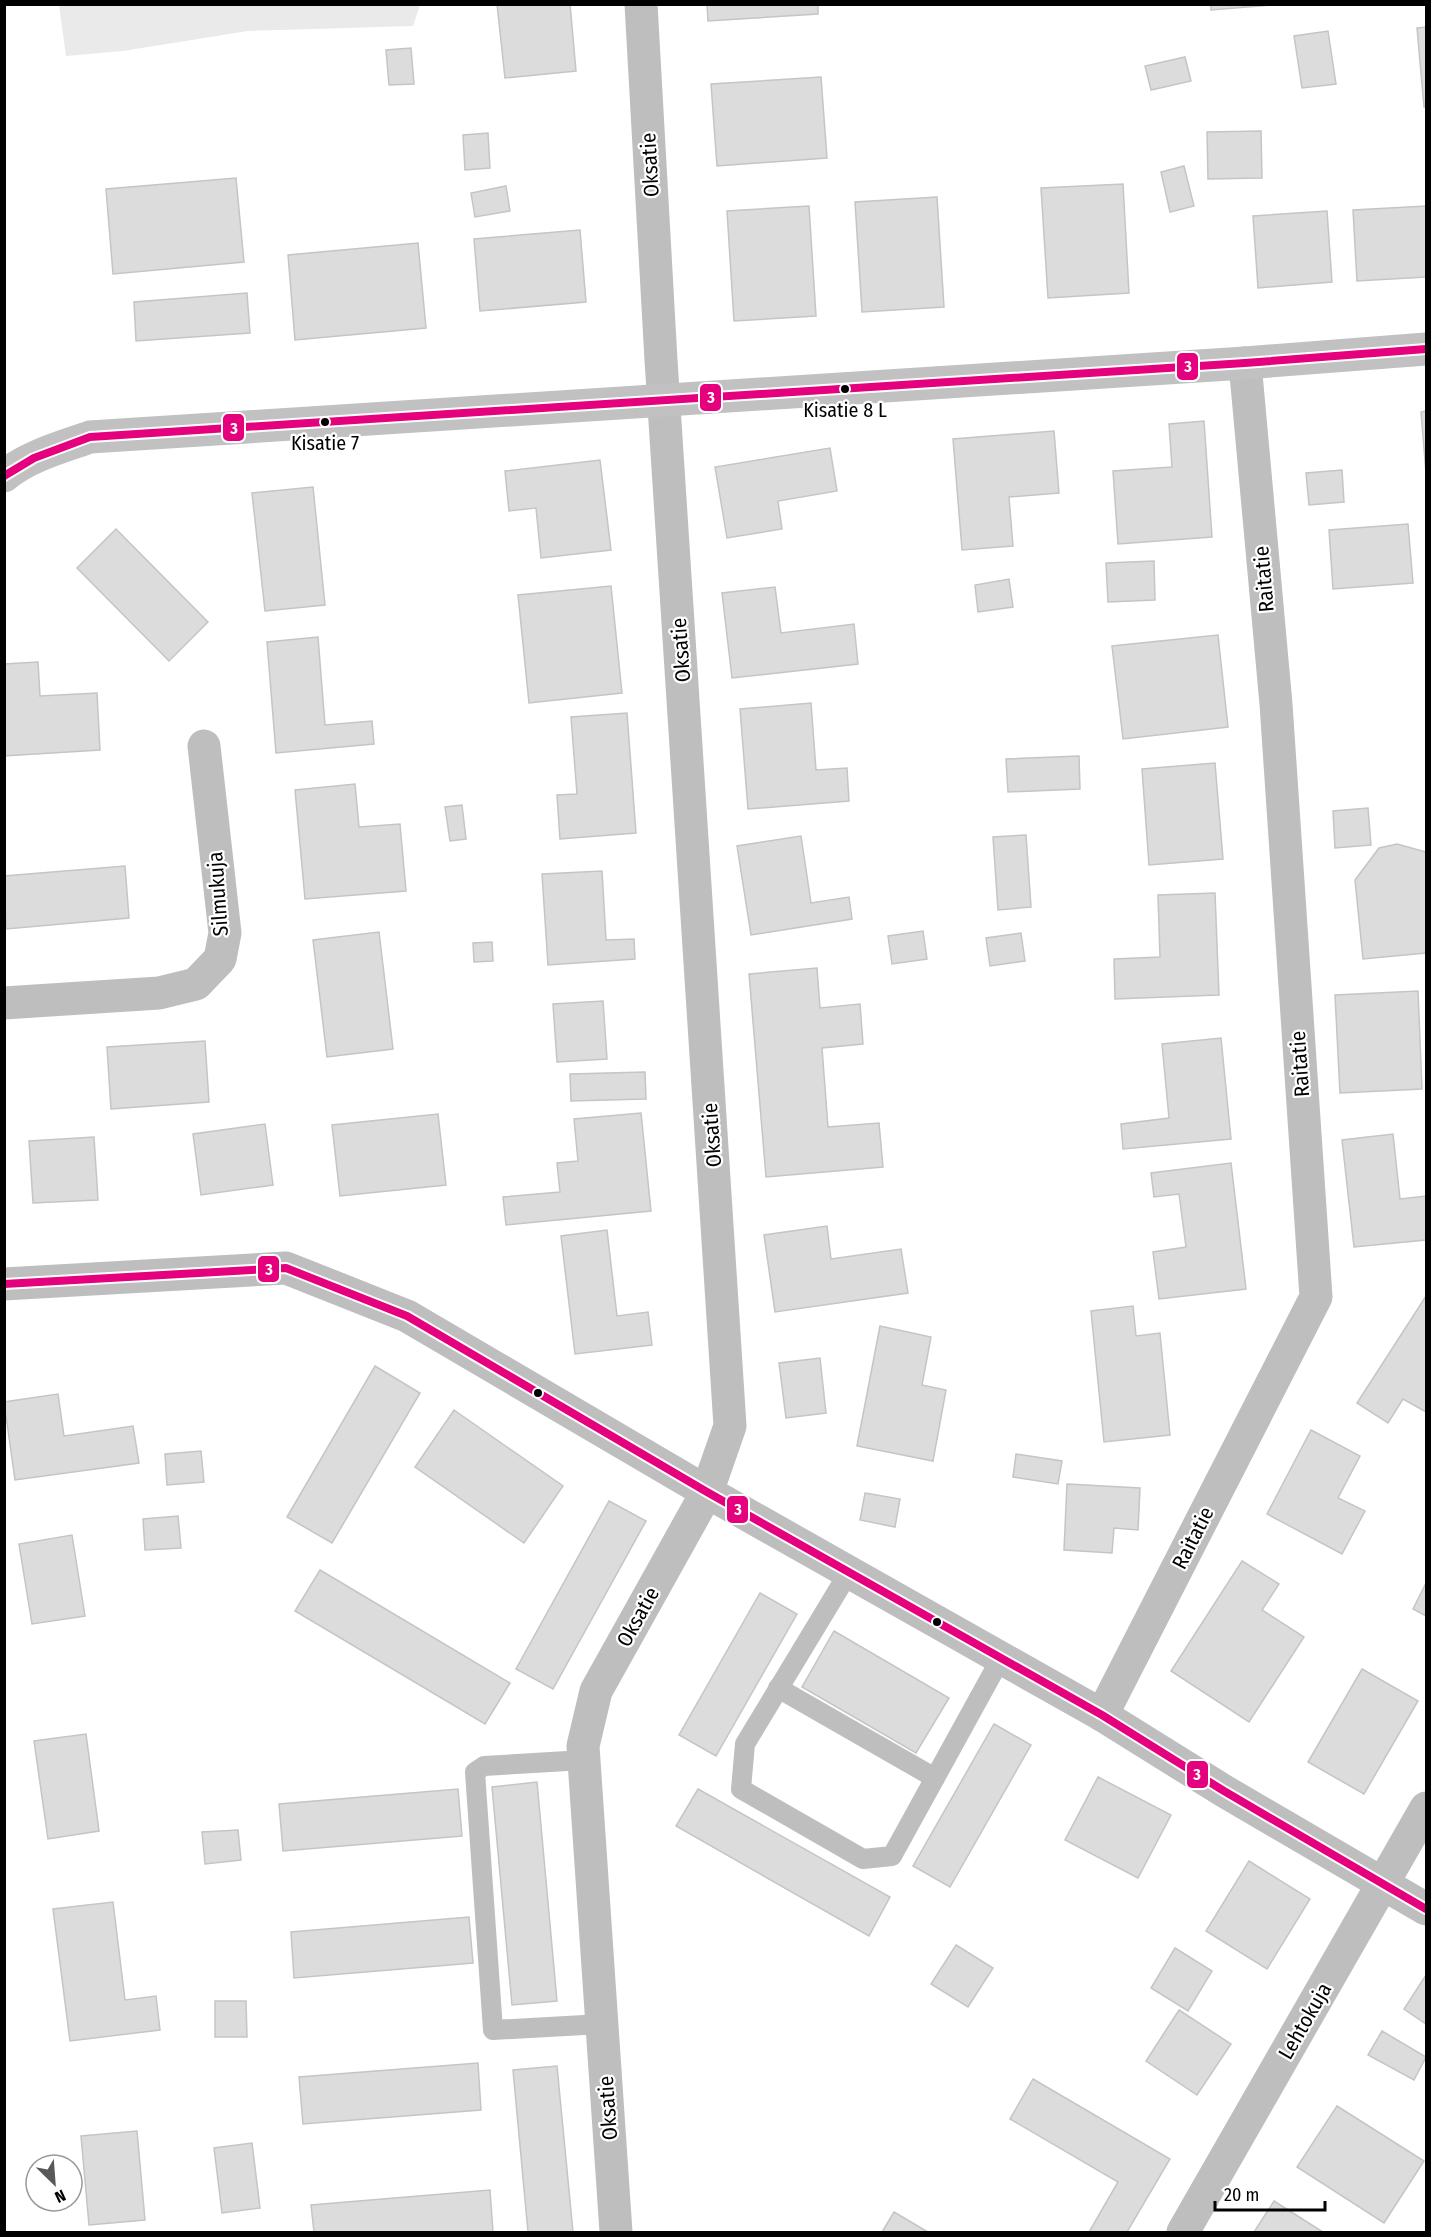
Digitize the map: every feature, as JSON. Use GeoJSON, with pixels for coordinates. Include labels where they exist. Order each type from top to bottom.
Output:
{"type":"FeatureCollection","features":[{"type":"Feature","properties":{"kind":"street","name":"Oksatie"},"geometry":{"type":"LineString","coordinates":[[616,2232],[583,1746],[596,1691],[707,1492],[730,1426],[641,4]]}},
{"type":"Feature","properties":{"kind":"street"},"geometry":{"type":"LineString","coordinates":[[4,476],[40,456],[90,436],[1245,363],[1426,349]]}},
{"type":"Feature","properties":{"kind":"street","name":"Raitatie"},"geometry":{"type":"LineString","coordinates":[[1102,1715],[1316,1298],[1276,704],[1245,363]]}},
{"type":"Feature","properties":{"kind":"street","name":"Silmukuja"},"geometry":{"type":"LineString","coordinates":[[4,1003],[159,993],[196,984],[220,959],[225,933],[204,746]]}},
{"type":"Feature","properties":{"kind":"street"},"geometry":{"type":"LineString","coordinates":[[4,1284],[286,1268],[407,1316],[707,1492],[1102,1715],[1224,1791],[1426,1909]]}},
{"type":"Feature","properties":{"kind":"street","name":"Lehtokuja"},"geometry":{"type":"LineString","coordinates":[[1183,2232],[1384,1885],[1426,1808]]}},
{"type":"Feature","properties":{"kind":"lane"},"geometry":{"type":"LineString","coordinates":[[849,1572],[746,1744],[741,1789],[771,1807],[863,1859],[892,1856],[1001,1658]]}},
{"type":"Feature","properties":{"kind":"lane"},"geometry":{"type":"LineString","coordinates":[[778,1688],[935,1778]]}},
{"type":"Feature","properties":{"kind":"lane"},"geometry":{"type":"LineString","coordinates":[[584,1760],[484,1766],[475,1772],[493,2030],[602,2024]]}},
{"type":"Feature","properties":{"kind":"shaded area"},"geometry":{"type":"Polygon","coordinates":[[[59,4],[420,5],[413,26],[248,31],[123,51],[66,56],[59,4]]]}},
{"type":"Feature","properties":{"kind":"building"},"geometry":{"type":"Polygon","coordinates":[[[497,4],[570,4],[576,71],[505,78],[497,4]]]}},
{"type":"Feature","properties":{"kind":"building"},"geometry":{"type":"Polygon","coordinates":[[[707,4],[818,4],[818,14],[708,21],[707,4]]]}},
{"type":"Feature","properties":{"kind":"building"},"geometry":{"type":"Polygon","coordinates":[[[1211,4],[1284,4],[1211,10],[1211,4]]]}},
{"type":"Feature","properties":{"kind":"building"},"geometry":{"type":"Polygon","coordinates":[[[1426,27],[1426,107],[1424,107],[1417,28],[1426,27]]]}},
{"type":"Feature","properties":{"kind":"building"},"geometry":{"type":"Polygon","coordinates":[[[1328,31],[1336,84],[1302,88],[1294,36],[1328,31]]]}},
{"type":"Feature","properties":{"kind":"building"},"geometry":{"type":"Polygon","coordinates":[[[411,48],[414,84],[389,85],[386,50],[411,48]]]}},
{"type":"Feature","properties":{"kind":"building"},"geometry":{"type":"Polygon","coordinates":[[[1185,57],[1191,81],[1151,90],[1145,66],[1185,57]]]}},
{"type":"Feature","properties":{"kind":"building"},"geometry":{"type":"Polygon","coordinates":[[[821,77],[827,158],[717,166],[711,84],[821,77]]]}},
{"type":"Feature","properties":{"kind":"building"},"geometry":{"type":"Polygon","coordinates":[[[1261,131],[1262,178],[1208,179],[1207,132],[1261,131]]]}},
{"type":"Feature","properties":{"kind":"building"},"geometry":{"type":"Polygon","coordinates":[[[488,133],[490,168],[465,170],[463,135],[488,133]]]}},
{"type":"Feature","properties":{"kind":"building"},"geometry":{"type":"Polygon","coordinates":[[[1184,166],[1194,206],[1170,212],[1161,172],[1184,166]]]}},
{"type":"Feature","properties":{"kind":"building"},"geometry":{"type":"Polygon","coordinates":[[[236,178],[244,262],[113,274],[106,189],[236,178]]]}},
{"type":"Feature","properties":{"kind":"building"},"geometry":{"type":"Polygon","coordinates":[[[1123,184],[1129,293],[1048,298],[1041,188],[1123,184]]]}},
{"type":"Feature","properties":{"kind":"building"},"geometry":{"type":"Polygon","coordinates":[[[506,186],[510,211],[475,217],[471,193],[506,186]]]}},
{"type":"Feature","properties":{"kind":"building"},"geometry":{"type":"Polygon","coordinates":[[[937,197],[944,307],[862,312],[855,202],[937,197]]]}},
{"type":"Feature","properties":{"kind":"building"},"geometry":{"type":"Polygon","coordinates":[[[809,206],[816,316],[734,321],[727,211],[809,206]]]}},
{"type":"Feature","properties":{"kind":"building"},"geometry":{"type":"Polygon","coordinates":[[[1426,206],[1426,277],[1357,281],[1353,210],[1426,206]]]}},
{"type":"Feature","properties":{"kind":"building"},"geometry":{"type":"Polygon","coordinates":[[[1327,211],[1332,282],[1258,288],[1253,216],[1327,211]]]}},
{"type":"Feature","properties":{"kind":"building"},"geometry":{"type":"Polygon","coordinates":[[[580,230],[586,302],[480,311],[474,239],[580,230]]]}},
{"type":"Feature","properties":{"kind":"building"},"geometry":{"type":"Polygon","coordinates":[[[418,243],[426,328],[295,340],[288,255],[418,243]]]}},
{"type":"Feature","properties":{"kind":"building"},"geometry":{"type":"Polygon","coordinates":[[[247,293],[250,333],[136,341],[134,302],[247,293]]]}},
{"type":"Feature","properties":{"kind":"building"},"geometry":{"type":"Polygon","coordinates":[[[1426,411],[1426,473],[1421,412],[1426,411]]]}},
{"type":"Feature","properties":{"kind":"building"},"geometry":{"type":"Polygon","coordinates":[[[1204,421],[1212,537],[1118,544],[1113,471],[1172,467],[1169,424],[1204,421]]]}},
{"type":"Feature","properties":{"kind":"building"},"geometry":{"type":"Polygon","coordinates":[[[1054,431],[1059,493],[1009,497],[1013,546],[962,550],[953,439],[1054,431]]]}},
{"type":"Feature","properties":{"kind":"building"},"geometry":{"type":"Polygon","coordinates":[[[830,448],[837,491],[778,501],[782,529],[727,538],[715,467],[830,448]]]}},
{"type":"Feature","properties":{"kind":"building"},"geometry":{"type":"Polygon","coordinates":[[[600,460],[611,550],[541,558],[536,508],[509,511],[505,471],[600,460]]]}},
{"type":"Feature","properties":{"kind":"building"},"geometry":{"type":"Polygon","coordinates":[[[1342,470],[1344,502],[1309,505],[1306,473],[1342,470]]]}},
{"type":"Feature","properties":{"kind":"building"},"geometry":{"type":"Polygon","coordinates":[[[313,487],[325,605],[265,611],[252,493],[313,487]]]}},
{"type":"Feature","properties":{"kind":"building"},"geometry":{"type":"Polygon","coordinates":[[[1408,524],[1413,583],[1333,589],[1329,530],[1408,524]]]}},
{"type":"Feature","properties":{"kind":"building"},"geometry":{"type":"Polygon","coordinates":[[[116,529],[208,622],[169,661],[77,568],[116,529]]]}},
{"type":"Feature","properties":{"kind":"building"},"geometry":{"type":"Polygon","coordinates":[[[1154,561],[1155,600],[1108,602],[1106,563],[1154,561]]]}},
{"type":"Feature","properties":{"kind":"building"},"geometry":{"type":"Polygon","coordinates":[[[1009,579],[1013,607],[978,612],[975,585],[1009,579]]]}},
{"type":"Feature","properties":{"kind":"building"},"geometry":{"type":"Polygon","coordinates":[[[611,586],[622,693],[529,703],[518,595],[611,586]]]}},
{"type":"Feature","properties":{"kind":"building"},"geometry":{"type":"Polygon","coordinates":[[[775,587],[781,633],[854,624],[858,664],[732,678],[722,593],[775,587]]]}},
{"type":"Feature","properties":{"kind":"building"},"geometry":{"type":"Polygon","coordinates":[[[1218,635],[1228,727],[1123,739],[1112,646],[1218,635]]]}},
{"type":"Feature","properties":{"kind":"building"},"geometry":{"type":"Polygon","coordinates":[[[318,637],[325,725],[372,721],[374,744],[276,753],[267,642],[318,637]]]}},
{"type":"Feature","properties":{"kind":"building"},"geometry":{"type":"Polygon","coordinates":[[[38,662],[40,696],[97,693],[100,750],[4,756],[4,664],[38,662]]]}},
{"type":"Feature","properties":{"kind":"building"},"geometry":{"type":"Polygon","coordinates":[[[811,703],[816,770],[847,768],[849,801],[748,809],[740,709],[811,703]]]}},
{"type":"Feature","properties":{"kind":"building"},"geometry":{"type":"Polygon","coordinates":[[[627,713],[636,833],[560,839],[557,795],[577,794],[571,717],[627,713]]]}},
{"type":"Feature","properties":{"kind":"building"},"geometry":{"type":"Polygon","coordinates":[[[1079,756],[1080,789],[1008,792],[1006,759],[1079,756]]]}},
{"type":"Feature","properties":{"kind":"building"},"geometry":{"type":"Polygon","coordinates":[[[1215,763],[1223,859],[1149,865],[1142,769],[1215,763]]]}},
{"type":"Feature","properties":{"kind":"building"},"geometry":{"type":"Polygon","coordinates":[[[355,784],[359,827],[400,824],[406,891],[305,899],[295,790],[355,784]]]}},
{"type":"Feature","properties":{"kind":"building"},"geometry":{"type":"Polygon","coordinates":[[[462,805],[466,839],[450,841],[445,807],[462,805]]]}},
{"type":"Feature","properties":{"kind":"building"},"geometry":{"type":"Polygon","coordinates":[[[1368,808],[1371,845],[1335,848],[1333,811],[1368,808]]]}},
{"type":"Feature","properties":{"kind":"building"},"geometry":{"type":"Polygon","coordinates":[[[1026,835],[1031,907],[998,910],[993,837],[1026,835]]]}},
{"type":"Feature","properties":{"kind":"building"},"geometry":{"type":"Polygon","coordinates":[[[801,836],[811,903],[849,897],[852,919],[751,935],[737,846],[801,836]]]}},
{"type":"Feature","properties":{"kind":"building"},"geometry":{"type":"Polygon","coordinates":[[[1397,844],[1426,852],[1426,953],[1363,959],[1355,880],[1379,848],[1397,844]]]}},
{"type":"Feature","properties":{"kind":"building"},"geometry":{"type":"Polygon","coordinates":[[[125,866],[129,918],[6,929],[4,876],[125,866]]]}},
{"type":"Feature","properties":{"kind":"building"},"geometry":{"type":"Polygon","coordinates":[[[602,871],[606,940],[634,939],[635,959],[548,965],[542,874],[602,871]]]}},
{"type":"Feature","properties":{"kind":"building"},"geometry":{"type":"Polygon","coordinates":[[[1215,893],[1219,995],[1115,999],[1114,959],[1160,957],[1158,895],[1215,893]]]}},
{"type":"Feature","properties":{"kind":"building"},"geometry":{"type":"Polygon","coordinates":[[[923,931],[927,959],[892,964],[888,936],[923,931]]]}},
{"type":"Feature","properties":{"kind":"building"},"geometry":{"type":"Polygon","coordinates":[[[379,932],[393,1049],[327,1057],[313,940],[379,932]]]}},
{"type":"Feature","properties":{"kind":"building"},"geometry":{"type":"Polygon","coordinates":[[[1021,933],[1025,961],[990,966],[986,938],[1021,933]]]}},
{"type":"Feature","properties":{"kind":"building"},"geometry":{"type":"Polygon","coordinates":[[[492,942],[493,961],[474,962],[473,943],[492,942]]]}},
{"type":"Feature","properties":{"kind":"building"},"geometry":{"type":"Polygon","coordinates":[[[817,968],[820,1008],[860,1004],[863,1044],[822,1048],[828,1127],[879,1123],[883,1167],[766,1177],[749,974],[817,968]]]}},
{"type":"Feature","properties":{"kind":"building"},"geometry":{"type":"Polygon","coordinates":[[[1418,991],[1422,1089],[1340,1093],[1335,995],[1418,991]]]}},
{"type":"Feature","properties":{"kind":"building"},"geometry":{"type":"Polygon","coordinates":[[[603,1001],[607,1059],[557,1062],[553,1004],[603,1001]]]}},
{"type":"Feature","properties":{"kind":"building"},"geometry":{"type":"Polygon","coordinates":[[[1221,1038],[1231,1139],[1123,1149],[1121,1124],[1169,1118],[1162,1044],[1221,1038]]]}},
{"type":"Feature","properties":{"kind":"building"},"geometry":{"type":"Polygon","coordinates":[[[205,1041],[209,1102],[111,1109],[107,1047],[205,1041]]]}},
{"type":"Feature","properties":{"kind":"building"},"geometry":{"type":"Polygon","coordinates":[[[645,1072],[646,1099],[571,1101],[570,1074],[645,1072]]]}},
{"type":"Feature","properties":{"kind":"building"},"geometry":{"type":"Polygon","coordinates":[[[641,1113],[651,1211],[506,1225],[503,1197],[560,1192],[557,1163],[578,1161],[574,1119],[641,1113]]]}},
{"type":"Feature","properties":{"kind":"building"},"geometry":{"type":"Polygon","coordinates":[[[438,1114],[446,1185],[340,1196],[332,1125],[438,1114]]]}},
{"type":"Feature","properties":{"kind":"building"},"geometry":{"type":"Polygon","coordinates":[[[265,1124],[273,1185],[201,1195],[193,1134],[265,1124]]]}},
{"type":"Feature","properties":{"kind":"building"},"geometry":{"type":"Polygon","coordinates":[[[1393,1134],[1400,1199],[1426,1196],[1426,1240],[1354,1247],[1342,1140],[1393,1134]]]}},
{"type":"Feature","properties":{"kind":"building"},"geometry":{"type":"Polygon","coordinates":[[[94,1137],[98,1200],[33,1203],[29,1141],[94,1137]]]}},
{"type":"Feature","properties":{"kind":"building"},"geometry":{"type":"Polygon","coordinates":[[[1231,1163],[1246,1289],[1159,1299],[1153,1252],[1186,1247],[1179,1194],[1154,1197],[1151,1173],[1231,1163]]]}},
{"type":"Feature","properties":{"kind":"building"},"geometry":{"type":"Polygon","coordinates":[[[827,1226],[831,1259],[901,1249],[908,1293],[775,1312],[764,1235],[827,1226]]]}},
{"type":"Feature","properties":{"kind":"building"},"geometry":{"type":"Polygon","coordinates":[[[607,1230],[617,1316],[648,1312],[652,1345],[575,1354],[561,1236],[607,1230]]]}},
{"type":"Feature","properties":{"kind":"building"},"geometry":{"type":"Polygon","coordinates":[[[1426,1296],[1426,1412],[1403,1399],[1388,1423],[1357,1403],[1426,1296]]]}},
{"type":"Feature","properties":{"kind":"building"},"geometry":{"type":"Polygon","coordinates":[[[1133,1306],[1136,1336],[1160,1333],[1170,1435],[1104,1442],[1091,1311],[1133,1306]]]}},
{"type":"Feature","properties":{"kind":"building"},"geometry":{"type":"Polygon","coordinates":[[[880,1326],[931,1337],[922,1385],[946,1390],[933,1461],[857,1446],[880,1326]]]}},
{"type":"Feature","properties":{"kind":"building"},"geometry":{"type":"Polygon","coordinates":[[[820,1358],[826,1413],[786,1418],[779,1363],[820,1358]]]}},
{"type":"Feature","properties":{"kind":"building"},"geometry":{"type":"Polygon","coordinates":[[[375,1366],[420,1393],[332,1543],[287,1517],[375,1366]]]}},
{"type":"Feature","properties":{"kind":"building"},"geometry":{"type":"Polygon","coordinates":[[[58,1394],[64,1436],[133,1426],[139,1463],[15,1480],[4,1402],[58,1394]]]}},
{"type":"Feature","properties":{"kind":"building"},"geometry":{"type":"Polygon","coordinates":[[[454,1410],[563,1486],[524,1543],[415,1467],[454,1410]]]}},
{"type":"Feature","properties":{"kind":"building"},"geometry":{"type":"Polygon","coordinates":[[[1311,1430],[1360,1456],[1338,1498],[1365,1511],[1342,1554],[1267,1514],[1311,1430]]]}},
{"type":"Feature","properties":{"kind":"building"},"geometry":{"type":"Polygon","coordinates":[[[201,1451],[204,1482],[167,1485],[165,1454],[201,1451]]]}},
{"type":"Feature","properties":{"kind":"building"},"geometry":{"type":"Polygon","coordinates":[[[1016,1454],[1062,1461],[1058,1484],[1013,1477],[1016,1454]]]}},
{"type":"Feature","properties":{"kind":"building"},"geometry":{"type":"Polygon","coordinates":[[[1067,1484],[1140,1488],[1138,1530],[1114,1528],[1112,1553],[1064,1550],[1067,1484]]]}},
{"type":"Feature","properties":{"kind":"building"},"geometry":{"type":"Polygon","coordinates":[[[865,1493],[900,1499],[895,1527],[860,1520],[865,1493]]]}},
{"type":"Feature","properties":{"kind":"building"},"geometry":{"type":"Polygon","coordinates":[[[609,1501],[646,1521],[553,1689],[516,1669],[609,1501]]]}},
{"type":"Feature","properties":{"kind":"building"},"geometry":{"type":"Polygon","coordinates":[[[178,1516],[181,1548],[145,1550],[143,1519],[178,1516]]]}},
{"type":"Feature","properties":{"kind":"building"},"geometry":{"type":"Polygon","coordinates":[[[72,1535],[85,1616],[32,1624],[19,1544],[72,1535]]]}},
{"type":"Feature","properties":{"kind":"building"},"geometry":{"type":"Polygon","coordinates":[[[1242,1561],[1279,1584],[1262,1610],[1304,1637],[1249,1722],[1171,1671],[1242,1561]]]}},
{"type":"Feature","properties":{"kind":"building"},"geometry":{"type":"Polygon","coordinates":[[[320,1570],[510,1683],[485,1724],[295,1611],[320,1570]]]}},
{"type":"Feature","properties":{"kind":"building"},"geometry":{"type":"Polygon","coordinates":[[[1426,1583],[1426,1616],[1413,1609],[1426,1583]]]}},
{"type":"Feature","properties":{"kind":"building"},"geometry":{"type":"Polygon","coordinates":[[[760,1593],[797,1614],[716,1756],[679,1735],[760,1593]]]}},
{"type":"Feature","properties":{"kind":"building"},"geometry":{"type":"Polygon","coordinates":[[[834,1631],[949,1698],[916,1753],[802,1687],[834,1631]]]}},
{"type":"Feature","properties":{"kind":"building"},"geometry":{"type":"Polygon","coordinates":[[[1362,1669],[1418,1701],[1364,1794],[1308,1762],[1362,1669]]]}},
{"type":"Feature","properties":{"kind":"building"},"geometry":{"type":"Polygon","coordinates":[[[994,1724],[1031,1745],[950,1887],[913,1866],[994,1724]]]}},
{"type":"Feature","properties":{"kind":"building"},"geometry":{"type":"Polygon","coordinates":[[[86,1734],[99,1831],[48,1839],[34,1741],[86,1734]]]}},
{"type":"Feature","properties":{"kind":"building"},"geometry":{"type":"Polygon","coordinates":[[[1098,1777],[1171,1815],[1138,1878],[1065,1840],[1098,1777]]]}},
{"type":"Feature","properties":{"kind":"building"},"geometry":{"type":"Polygon","coordinates":[[[537,1782],[557,2001],[512,2005],[492,1787],[537,1782]]]}},
{"type":"Feature","properties":{"kind":"building"},"geometry":{"type":"Polygon","coordinates":[[[458,1789],[462,1836],[283,1851],[279,1804],[458,1789]]]}},
{"type":"Feature","properties":{"kind":"building"},"geometry":{"type":"Polygon","coordinates":[[[698,1789],[890,1897],[869,1936],[676,1826],[698,1789]]]}},
{"type":"Feature","properties":{"kind":"building"},"geometry":{"type":"Polygon","coordinates":[[[238,1830],[241,1860],[205,1864],[202,1832],[238,1830]]]}},
{"type":"Feature","properties":{"kind":"building"},"geometry":{"type":"Polygon","coordinates":[[[1249,1861],[1310,1899],[1267,1969],[1206,1931],[1249,1861]]]}},
{"type":"Feature","properties":{"kind":"building"},"geometry":{"type":"Polygon","coordinates":[[[113,1902],[125,2000],[156,1996],[160,2030],[70,2041],[53,1909],[113,1902]]]}},
{"type":"Feature","properties":{"kind":"building"},"geometry":{"type":"Polygon","coordinates":[[[469,1917],[473,1963],[294,1978],[291,1932],[469,1917]]]}},
{"type":"Feature","properties":{"kind":"building"},"geometry":{"type":"Polygon","coordinates":[[[956,1945],[993,1968],[968,2007],[931,1984],[956,1945]]]}},
{"type":"Feature","properties":{"kind":"building"},"geometry":{"type":"Polygon","coordinates":[[[1175,1948],[1212,1971],[1188,2011],[1151,1988],[1175,1948]]]}},
{"type":"Feature","properties":{"kind":"building"},"geometry":{"type":"Polygon","coordinates":[[[1426,1975],[1426,2024],[1404,2009],[1426,1975]]]}},
{"type":"Feature","properties":{"kind":"building"},"geometry":{"type":"Polygon","coordinates":[[[215,2001],[246,2001],[247,2037],[215,2037],[215,2001]]]}},
{"type":"Feature","properties":{"kind":"building"},"geometry":{"type":"Polygon","coordinates":[[[1179,2010],[1231,2044],[1197,2095],[1146,2061],[1179,2010]]]}},
{"type":"Feature","properties":{"kind":"building"},"geometry":{"type":"Polygon","coordinates":[[[1382,2031],[1426,2057],[1414,2080],[1368,2055],[1382,2031]]]}},
{"type":"Feature","properties":{"kind":"building"},"geometry":{"type":"Polygon","coordinates":[[[478,2063],[481,2110],[303,2124],[299,2077],[478,2063]]]}},
{"type":"Feature","properties":{"kind":"building"},"geometry":{"type":"Polygon","coordinates":[[[557,2066],[573,2232],[528,2232],[513,2070],[557,2066]]]}},
{"type":"Feature","properties":{"kind":"building"},"geometry":{"type":"Polygon","coordinates":[[[1033,2079],[1170,2159],[1127,2232],[1089,2232],[1118,2182],[1010,2119],[1033,2079]]]}},
{"type":"Feature","properties":{"kind":"building"},"geometry":{"type":"Polygon","coordinates":[[[1337,2106],[1424,2161],[1384,2223],[1297,2167],[1337,2106]]]}},
{"type":"Feature","properties":{"kind":"building"},"geometry":{"type":"Polygon","coordinates":[[[137,2131],[145,2220],[89,2225],[81,2136],[137,2131]]]}},
{"type":"Feature","properties":{"kind":"building"},"geometry":{"type":"Polygon","coordinates":[[[252,2143],[260,2208],[222,2213],[214,2148],[252,2143]]]}},
{"type":"Feature","properties":{"kind":"building"},"geometry":{"type":"Polygon","coordinates":[[[490,2190],[493,2232],[314,2232],[311,2205],[490,2190]]]}},
{"type":"Feature","properties":{"kind":"building"},"geometry":{"type":"Polygon","coordinates":[[[1274,2201],[1323,2232],[1254,2232],[1274,2201]]]}},
{"type":"Feature","properties":{"kind":"building"},"geometry":{"type":"Polygon","coordinates":[[[894,2212],[928,2232],[882,2232],[894,2212]]]}},
{"type":"Feature","properties":{"kind":"transit line","name":"3"},"geometry":{"type":"LineString","coordinates":[[4,476],[34,458],[90,437],[1245,363],[1426,349]]}},
{"type":"Feature","properties":{"kind":"transit line","name":"3"},"geometry":{"type":"LineString","coordinates":[[4,1284],[286,1268],[407,1316],[707,1492],[1102,1715],[1224,1791],[1426,1909]]}},
{"type":"Feature","properties":{"kind":"place","name":"Kisatie 8 L"},"geometry":{"type":"Point","coordinates":[845,389]}},
{"type":"Feature","properties":{"kind":"place","name":"Kisatie 7"},"geometry":{"type":"Point","coordinates":[325,422]}}]}
